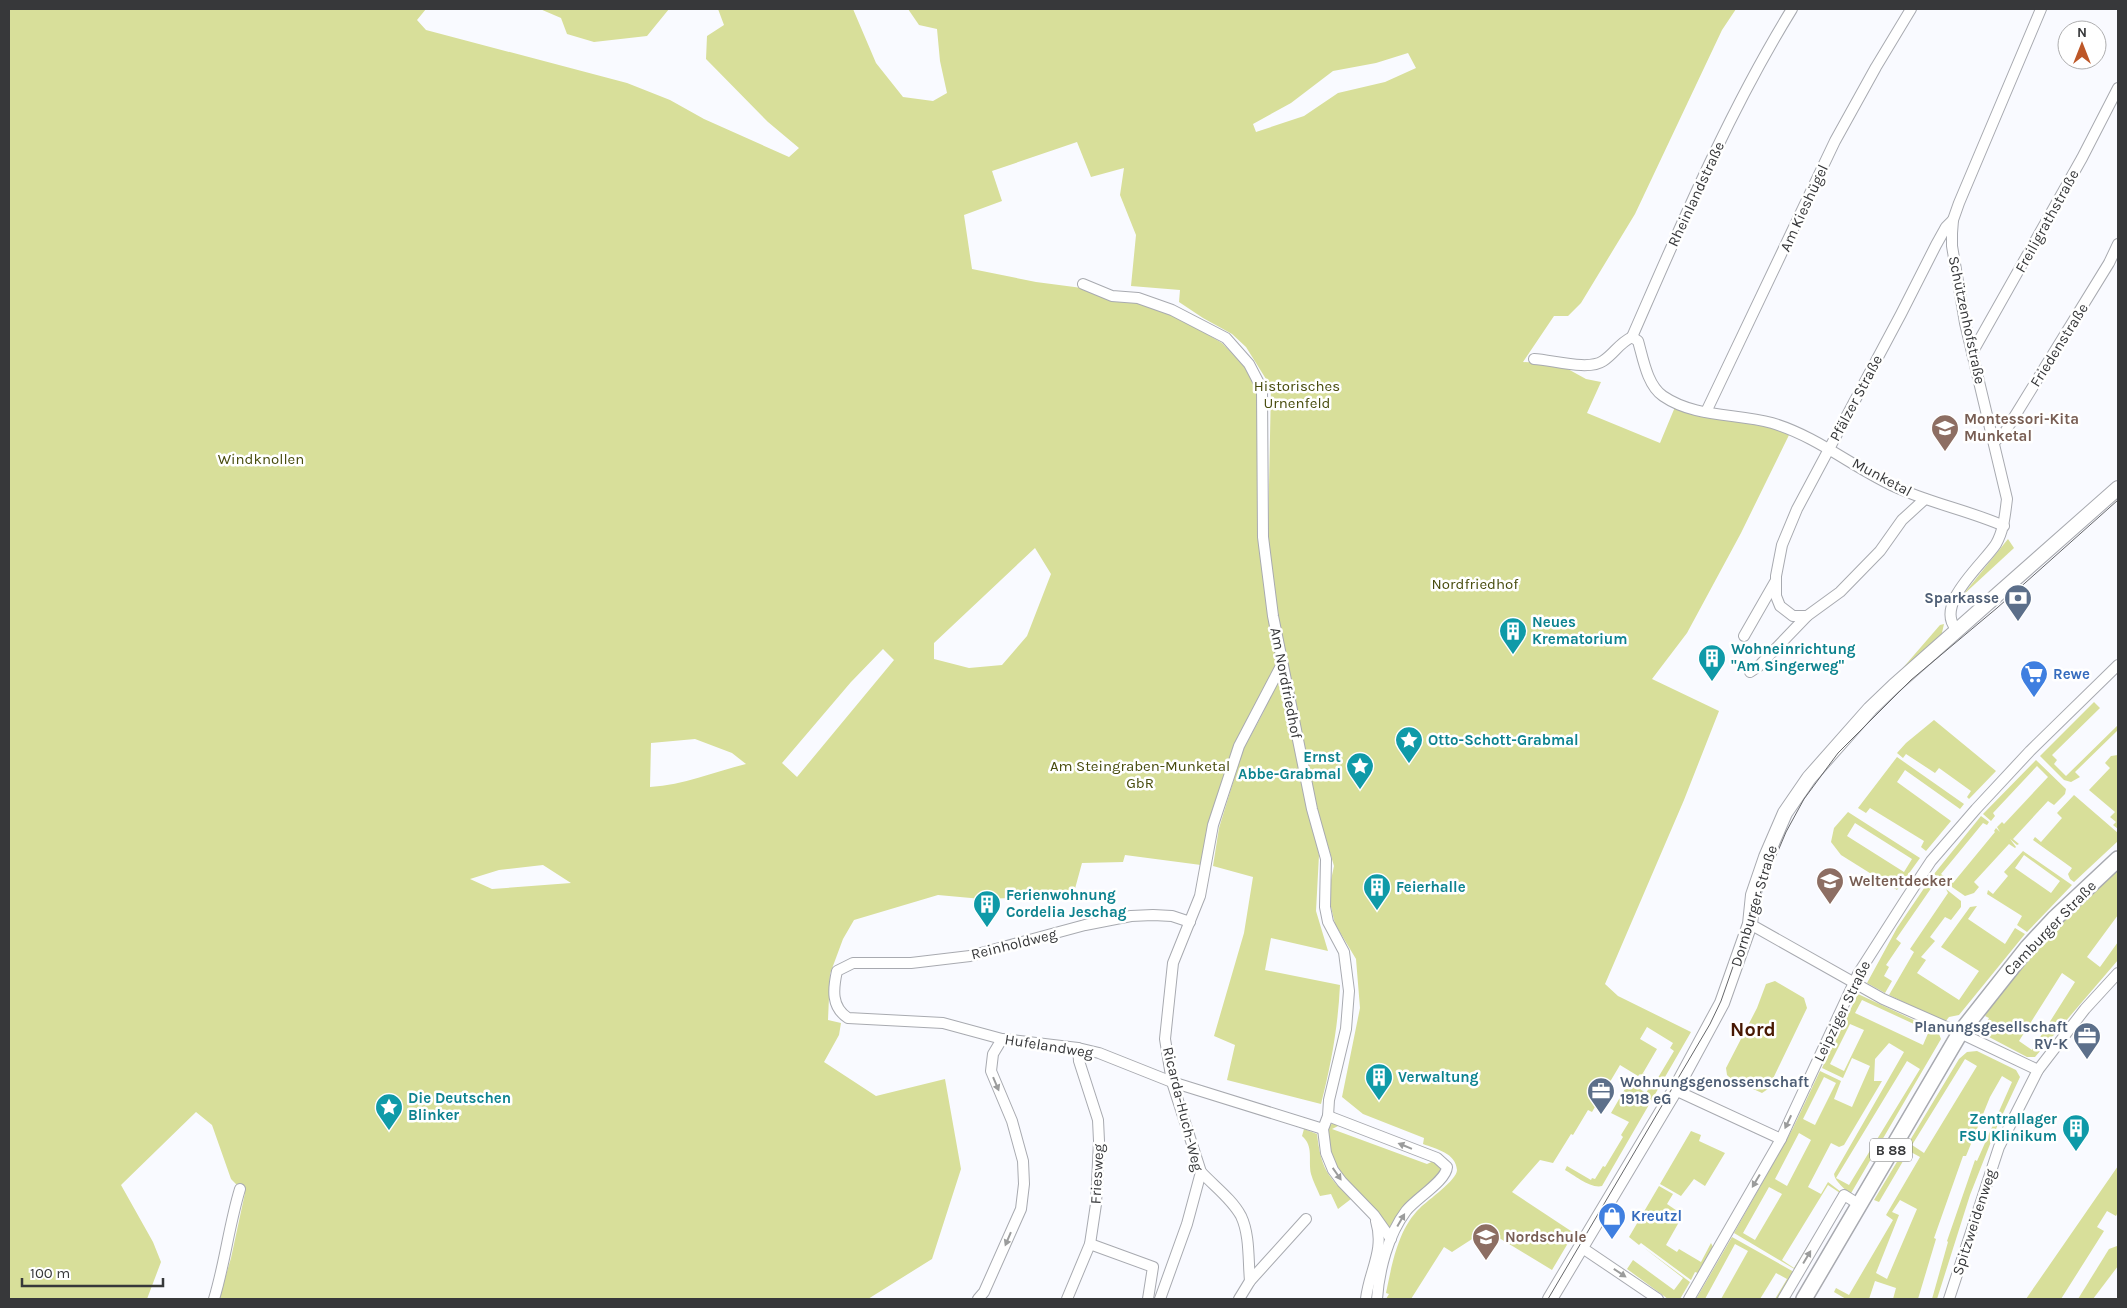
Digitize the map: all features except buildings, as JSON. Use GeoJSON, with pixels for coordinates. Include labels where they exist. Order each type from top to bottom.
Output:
{"type":"FeatureCollection","features":[{"type":"Feature","properties":{"kind":"main road","name":"Camburger Straße"},"geometry":{"type":"LineString","coordinates":[[1804,1299],[1860,1205],[1935,1072],[1960,1033],[2028,948],[2054,919],[2118,859]]}},
{"type":"Feature","properties":{"kind":"street","name":"Rheinlandstraße"},"geometry":{"type":"LineString","coordinates":[[1632,337],[1683,221],[1741,99],[1792,9]]}},
{"type":"Feature","properties":{"kind":"street","name":"Am Kieshügel"},"geometry":{"type":"LineString","coordinates":[[1706,412],[1835,142],[1876,67],[1912,9]]}},
{"type":"Feature","properties":{"kind":"street","name":"Schützenhofstraße"},"geometry":{"type":"LineString","coordinates":[[1956,629],[1953,626],[1952,616],[1956,597],[1960,587],[1996,544],[2004,526],[2007,499],[1972,353],[1952,246],[1953,220],[2041,9]]}},
{"type":"Feature","properties":{"kind":"street","name":"Freiligrathstraße"},"geometry":{"type":"LineString","coordinates":[[1972,353],[2082,158],[2118,88]]}},
{"type":"Feature","properties":{"kind":"street","name":"Pfälzer Straße"},"geometry":{"type":"LineString","coordinates":[[1744,636],[1775,582],[1782,545],[1797,509],[1936,245],[1946,227],[1953,220]]}},
{"type":"Feature","properties":{"kind":"street","name":"Friedenstraße"},"geometry":{"type":"LineString","coordinates":[[1994,442],[2005,432],[2109,263],[2118,244]]}},
{"type":"Feature","properties":{"kind":"street","name":"Am Nordfriedhof"},"geometry":{"type":"LineString","coordinates":[[1083,284],[1112,296],[1138,298],[1177,312],[1226,338],[1249,364],[1262,389],[1263,537],[1273,616],[1312,809],[1326,859],[1325,907],[1328,922],[1344,952],[1349,991],[1346,1030],[1329,1100],[1328,1116]]}},
{"type":"Feature","properties":{"kind":"street"},"geometry":{"type":"LineString","coordinates":[[1534,359],[1591,366],[1602,362],[1620,343],[1632,337]]}},
{"type":"Feature","properties":{"kind":"street","name":"Munketal"},"geometry":{"type":"LineString","coordinates":[[1632,337],[1638,341],[1652,384],[1660,394],[1678,405],[1706,412],[1772,423],[1829,448],[1882,481],[1925,499],[2004,526]]}},
{"type":"Feature","properties":{"kind":"street","name":"Dornburger Straße"},"geometry":{"type":"LineString","coordinates":[[1550,1299],[1675,1090],[1722,1003],[1750,924],[1753,895],[1766,857],[1785,813],[1809,778],[1870,709],[1956,629],[2118,488]]}},
{"type":"Feature","properties":{"kind":"street"},"geometry":{"type":"LineString","coordinates":[[1750,672],[1759,666],[1807,616],[1840,592],[1880,551],[1902,520],[1925,499]]}},
{"type":"Feature","properties":{"kind":"street","name":"Pfälzer Straße"},"geometry":{"type":"LineString","coordinates":[[1775,582],[1780,606],[1793,616],[1807,616]]}},
{"type":"Feature","properties":{"kind":"street","name":"Ricarda-Huch-Weg"},"geometry":{"type":"LineString","coordinates":[[1160,1299],[1187,1224],[1202,1172],[1172,1082],[1165,1039],[1167,1002],[1173,963],[1200,896],[1213,824],[1239,746],[1282,664]]}},
{"type":"Feature","properties":{"kind":"street","name":"Leipziger Straße"},"geometry":{"type":"LineString","coordinates":[[1689,1299],[1781,1139],[1853,983],[1932,861],[2022,759],[2118,665]]}},
{"type":"Feature","properties":{"kind":"street","name":"Reinholdweg"},"geometry":{"type":"LineString","coordinates":[[837,971],[853,963],[911,963],[970,956],[1085,925],[1131,916],[1172,916],[1190,922]]}},
{"type":"Feature","properties":{"kind":"street"},"geometry":{"type":"LineString","coordinates":[[1750,924],[1890,1002],[2038,1070]]}},
{"type":"Feature","properties":{"kind":"street","name":"Hufelandweg"},"geometry":{"type":"LineString","coordinates":[[837,971],[834,996],[840,1013],[848,1018],[943,1023],[1002,1039],[1078,1048],[1099,1053],[1172,1082],[1323,1129]]}},
{"type":"Feature","properties":{"kind":"street","name":"Spitzweidenweg"},"geometry":{"type":"LineString","coordinates":[[1949,1299],[1998,1147],[2038,1070],[2085,1009],[2118,973]]}},
{"type":"Feature","properties":{"kind":"street"},"geometry":{"type":"LineString","coordinates":[[978,1299],[984,1292],[1020,1209],[1024,1184],[1022,1161],[1012,1121],[991,1071],[993,1054],[1002,1039]]}},
{"type":"Feature","properties":{"kind":"street","name":"Friesweg"},"geometry":{"type":"LineString","coordinates":[[1067,1299],[1090,1244],[1096,1204],[1099,1141],[1098,1120],[1079,1061],[1078,1048]]}},
{"type":"Feature","properties":{"kind":"street"},"geometry":{"type":"LineString","coordinates":[[1675,1090],[1781,1139]]}},
{"type":"Feature","properties":{"kind":"street"},"geometry":{"type":"LineString","coordinates":[[1377,1299],[1391,1239],[1407,1210],[1444,1176],[1447,1171],[1446,1164],[1437,1158],[1328,1116],[1323,1129],[1326,1153],[1333,1170],[1374,1215],[1391,1239]]}},
{"type":"Feature","properties":{"kind":"street"},"geometry":{"type":"LineString","coordinates":[[1202,1172],[1229,1200],[1241,1216],[1247,1238],[1250,1281]]}},
{"type":"Feature","properties":{"kind":"street"},"geometry":{"type":"LineString","coordinates":[[214,1299],[224,1269],[233,1213],[240,1188]]}},
{"type":"Feature","properties":{"kind":"street"},"geometry":{"type":"LineString","coordinates":[[1783,1299],[1844,1195],[1860,1205]]}},
{"type":"Feature","properties":{"kind":"street"},"geometry":{"type":"LineString","coordinates":[[1366,1299],[1378,1252],[1379,1232],[1374,1215]]}},
{"type":"Feature","properties":{"kind":"street"},"geometry":{"type":"LineString","coordinates":[[1239,1299],[1250,1281],[1306,1219]]}},
{"type":"Feature","properties":{"kind":"street"},"geometry":{"type":"LineString","coordinates":[[1090,1244],[1153,1266],[1148,1299]]}},
{"type":"Feature","properties":{"kind":"street"},"geometry":{"type":"LineString","coordinates":[[1581,1247],[1658,1299]]}},
{"type":"Feature","properties":{"kind":"street"},"geometry":{"type":"LineString","coordinates":[[1798,1273],[1813,1284]]}},
{"type":"Feature","properties":{"kind":"green space"},"geometry":{"type":"Polygon","coordinates":[[[9,9],[426,9],[417,20],[426,30],[627,83],[670,100],[704,119],[789,157],[799,148],[768,122],[706,59],[707,36],[724,25],[718,9],[853,9],[876,63],[903,97],[933,101],[947,93],[940,61],[937,29],[919,25],[908,9],[1736,9],[1722,30],[1635,214],[1581,303],[1568,316],[1554,316],[1523,362],[1546,363],[1566,368],[1586,379],[1601,382],[1587,413],[1660,443],[1675,407],[1709,417],[1773,428],[1789,435],[1741,533],[1687,633],[1652,679],[1719,711],[1684,800],[1605,984],[1618,996],[1691,1032],[1602,1186],[1588,1184],[1565,1170],[1567,1166],[1591,1180],[1592,1178],[1595,1179],[1603,1166],[1605,1167],[1623,1137],[1621,1135],[1629,1122],[1611,1113],[1629,1082],[1646,1093],[1654,1080],[1656,1081],[1674,1051],[1670,1048],[1673,1043],[1647,1027],[1640,1039],[1657,1049],[1643,1073],[1647,1076],[1646,1078],[1640,1074],[1638,1076],[1620,1065],[1592,1112],[1588,1110],[1553,1163],[1540,1160],[1512,1192],[1574,1233],[1552,1270],[1486,1230],[1452,1252],[1444,1247],[1411,1299],[1386,1299],[1389,1294],[1386,1293],[1397,1248],[1406,1226],[1420,1208],[1442,1190],[1456,1174],[1457,1170],[1453,1159],[1444,1152],[1423,1144],[1424,1138],[1363,1114],[1342,1097],[1360,1008],[1356,959],[1335,924],[1328,894],[1334,866],[1316,806],[1274,600],[1268,535],[1271,387],[1246,347],[1232,334],[1179,302],[1180,290],[1131,286],[1136,235],[1120,195],[1124,168],[1091,177],[1077,142],[992,171],[1002,201],[964,215],[972,269],[1036,282],[1082,288],[1168,311],[1222,343],[1244,366],[1257,389],[1259,538],[1278,663],[1233,748],[1201,865],[1125,855],[1123,862],[1082,863],[1073,896],[982,899],[938,895],[854,920],[843,939],[830,974],[828,1020],[841,1023],[839,1035],[824,1062],[876,1096],[945,1079],[961,1169],[932,1259],[868,1299],[219,1299],[231,1258],[245,1193],[231,1179],[212,1125],[196,1112],[121,1185],[153,1242],[161,1262],[147,1299],[9,1299],[9,9]],[[1408,53],[1376,63],[1333,71],[1291,103],[1253,124],[1256,132],[1304,116],[1338,93],[1385,82],[1416,68],[1408,53]],[[1035,548],[934,643],[934,659],[969,668],[1002,665],[1027,636],[1051,574],[1035,548]],[[883,649],[851,682],[782,763],[797,777],[894,660],[883,649]],[[695,739],[651,743],[650,787],[687,781],[746,764],[732,753],[695,739]],[[543,865],[499,870],[470,879],[492,889],[571,883],[543,865]]]}},
{"type":"Feature","properties":{"kind":"green space"},"geometry":{"type":"Polygon","coordinates":[[[540,9],[669,9],[647,36],[594,42],[567,34],[561,18],[540,9]]]}},
{"type":"Feature","properties":{"kind":"green space"},"geometry":{"type":"Polygon","coordinates":[[[2008,539],[2014,548],[1962,596],[2008,539]]]}},
{"type":"Feature","properties":{"kind":"green space"},"geometry":{"type":"Polygon","coordinates":[[[1944,624],[1941,637],[1895,677],[1940,625],[1944,624]]]}},
{"type":"Feature","properties":{"kind":"green space"},"geometry":{"type":"Polygon","coordinates":[[[1280,676],[1300,776],[1319,855],[1316,911],[1328,951],[1271,938],[1265,970],[1340,985],[1334,1046],[1321,1104],[1227,1080],[1235,1045],[1214,1036],[1244,933],[1253,877],[1213,866],[1219,828],[1243,750],[1280,676]]]}},
{"type":"Feature","properties":{"kind":"green space"},"geometry":{"type":"Polygon","coordinates":[[[2094,702],[2100,708],[2052,755],[2057,760],[2054,764],[2066,776],[2118,725],[2118,730],[2075,772],[2080,777],[2071,782],[2064,780],[2040,756],[2094,702]]]}},
{"type":"Feature","properties":{"kind":"green space"},"geometry":{"type":"Polygon","coordinates":[[[1934,720],[1996,771],[1969,799],[1967,797],[1971,791],[1939,768],[1935,773],[1906,754],[1903,758],[1897,753],[1934,720]]]}},
{"type":"Feature","properties":{"kind":"green space"},"geometry":{"type":"Polygon","coordinates":[[[2118,755],[2118,829],[2113,825],[2116,822],[2110,817],[2115,812],[2089,790],[2110,768],[2105,763],[2111,756],[2118,755]]]}},
{"type":"Feature","properties":{"kind":"green space"},"geometry":{"type":"Polygon","coordinates":[[[1897,757],[1964,804],[1960,809],[1905,770],[1897,782],[1951,821],[1926,851],[1921,847],[1924,841],[1870,808],[1866,813],[1858,808],[1897,757]]]}},
{"type":"Feature","properties":{"kind":"green space"},"geometry":{"type":"Polygon","coordinates":[[[2036,760],[2066,789],[2065,794],[2054,805],[2048,801],[2013,839],[2019,844],[2017,845],[2010,839],[2016,847],[2009,844],[1974,882],[1979,887],[1974,893],[1965,896],[1949,885],[1951,882],[1953,883],[1995,832],[1996,828],[2000,832],[1997,827],[2002,822],[2004,824],[2048,777],[2037,766],[1993,813],[1995,816],[1991,821],[1983,814],[2036,760]]]}},
{"type":"Feature","properties":{"kind":"green space"},"geometry":{"type":"Polygon","coordinates":[[[2074,795],[2118,833],[2118,841],[2074,882],[2068,874],[2072,868],[2033,840],[2035,837],[2041,842],[2062,818],[2057,813],[2074,795]]]}},
{"type":"Feature","properties":{"kind":"green space"},"geometry":{"type":"Polygon","coordinates":[[[1848,812],[1920,858],[1897,890],[1841,855],[1831,842],[1834,828],[1848,812]],[[1855,823],[1847,836],[1904,872],[1912,859],[1855,823]]]}},
{"type":"Feature","properties":{"kind":"green space"},"geometry":{"type":"Polygon","coordinates":[[[1981,816],[1989,822],[1987,825],[1983,823],[1941,874],[1945,877],[1942,880],[1934,874],[1981,816]]]}},
{"type":"Feature","properties":{"kind":"green space"},"geometry":{"type":"Polygon","coordinates":[[[2023,851],[2072,885],[2027,932],[2017,925],[2022,916],[1987,894],[1988,890],[1993,894],[2008,876],[2004,872],[2023,851]],[[2024,855],[2015,868],[2051,893],[2060,881],[2024,855]]]}},
{"type":"Feature","properties":{"kind":"green space"},"geometry":{"type":"Polygon","coordinates":[[[2118,867],[2118,915],[2087,957],[2100,967],[2118,942],[2118,960],[2035,1057],[2027,1057],[1989,1037],[1985,1026],[1989,1018],[1985,1016],[1988,1011],[2050,936],[2118,867]],[[2062,973],[2019,1041],[2032,1050],[2075,982],[2062,973]]]}},
{"type":"Feature","properties":{"kind":"green space"},"geometry":{"type":"Polygon","coordinates":[[[1931,878],[1939,884],[1938,886],[1934,884],[1896,939],[1901,943],[1886,965],[1889,967],[1884,976],[1892,981],[1885,993],[1867,983],[1897,928],[1931,878]]]}},
{"type":"Feature","properties":{"kind":"green space"},"geometry":{"type":"Polygon","coordinates":[[[1946,889],[1961,901],[1961,907],[1951,920],[1945,917],[1930,937],[1935,941],[1921,957],[1926,960],[1917,973],[1959,1000],[1979,971],[1941,947],[1970,907],[1977,906],[1968,919],[2005,944],[2015,928],[2025,934],[1959,1015],[1949,1017],[1945,1022],[1889,995],[1914,952],[1910,949],[1948,893],[1946,889]]]}},
{"type":"Feature","properties":{"kind":"green space"},"geometry":{"type":"Polygon","coordinates":[[[1775,981],[1804,998],[1807,1008],[1768,1089],[1762,1093],[1731,1079],[1727,1075],[1726,1068],[1757,1008],[1766,984],[1775,981]]]}},
{"type":"Feature","properties":{"kind":"green space"},"geometry":{"type":"Polygon","coordinates":[[[1858,994],[1931,1028],[1939,1034],[1941,1039],[1850,1195],[1838,1182],[1835,1177],[1834,1174],[1904,1052],[1889,1043],[1875,1059],[1874,1081],[1882,1081],[1844,1145],[1839,1147],[1831,1143],[1808,1187],[1821,1194],[1828,1182],[1841,1192],[1796,1270],[1734,1233],[1793,1128],[1820,1071],[1841,1081],[1834,1099],[1852,1107],[1870,1066],[1852,1058],[1843,1078],[1822,1068],[1858,994]],[[1862,1000],[1855,1013],[1923,1045],[1929,1031],[1862,1000]],[[1850,1024],[1830,1064],[1844,1071],[1864,1030],[1850,1024]],[[1907,1061],[1836,1178],[1849,1185],[1920,1069],[1907,1061]],[[1824,1077],[1803,1119],[1815,1125],[1836,1083],[1824,1077]],[[1799,1133],[1775,1179],[1787,1186],[1811,1140],[1799,1133]],[[1828,1185],[1782,1260],[1794,1268],[1840,1193],[1828,1185]],[[1769,1187],[1743,1233],[1755,1240],[1782,1194],[1769,1187]]]}},
{"type":"Feature","properties":{"kind":"green space"},"geometry":{"type":"Polygon","coordinates":[[[1977,1051],[2016,1070],[2020,1077],[1998,1124],[1970,1195],[1937,1299],[1932,1299],[1947,1241],[1975,1160],[1977,1161],[2012,1082],[2002,1076],[1990,1097],[1966,1156],[1963,1156],[1934,1238],[1936,1239],[1918,1299],[1893,1299],[1896,1288],[1875,1281],[1869,1299],[1846,1299],[1834,1292],[1836,1288],[1849,1295],[1893,1220],[1886,1215],[1920,1157],[1909,1151],[1879,1202],[1874,1200],[1959,1059],[1967,1052],[1977,1051]],[[1965,1059],[1912,1145],[1924,1153],[1977,1066],[1965,1059]],[[1900,1200],[1892,1212],[1899,1215],[1876,1273],[1887,1279],[1917,1209],[1900,1200]]]}},
{"type":"Feature","properties":{"kind":"green space"},"geometry":{"type":"Polygon","coordinates":[[[1334,1123],[1340,1125],[1332,1129],[1427,1164],[1436,1160],[1441,1165],[1442,1172],[1390,1228],[1382,1222],[1356,1192],[1334,1160],[1329,1149],[1327,1137],[1328,1126],[1334,1123]]]}},
{"type":"Feature","properties":{"kind":"green space"},"geometry":{"type":"Polygon","coordinates":[[[1304,1129],[1317,1134],[1326,1171],[1351,1199],[1338,1209],[1331,1194],[1320,1196],[1315,1185],[1310,1169],[1308,1144],[1302,1136],[1304,1129]]]}},
{"type":"Feature","properties":{"kind":"green space"},"geometry":{"type":"Polygon","coordinates":[[[1691,1131],[1701,1135],[1699,1141],[1725,1153],[1705,1186],[1694,1179],[1681,1196],[1660,1184],[1691,1131]]]}},
{"type":"Feature","properties":{"kind":"green space"},"geometry":{"type":"Polygon","coordinates":[[[2118,1166],[2118,1212],[2116,1216],[2107,1211],[2097,1227],[2104,1231],[2061,1299],[2026,1299],[2118,1166]]]}},
{"type":"Feature","properties":{"kind":"green space"},"geometry":{"type":"Polygon","coordinates":[[[1659,1186],[1673,1194],[1667,1204],[1683,1215],[1666,1245],[1677,1252],[1679,1249],[1701,1262],[1711,1243],[1713,1247],[1698,1273],[1695,1272],[1691,1280],[1641,1243],[1639,1245],[1629,1237],[1659,1186]]]}},
{"type":"Feature","properties":{"kind":"green space"},"geometry":{"type":"Polygon","coordinates":[[[1732,1237],[1794,1272],[1778,1299],[1775,1299],[1787,1279],[1776,1273],[1760,1299],[1721,1299],[1748,1251],[1735,1244],[1705,1299],[1696,1299],[1732,1237]]]}},
{"type":"Feature","properties":{"kind":"green space"},"geometry":{"type":"Polygon","coordinates":[[[2117,1246],[2118,1266],[2093,1299],[2078,1299],[2109,1249],[2117,1246]]]}},
{"type":"Feature","properties":{"kind":"green space"},"geometry":{"type":"Polygon","coordinates":[[[1643,1247],[1690,1282],[1680,1299],[1668,1299],[1627,1269],[1633,1260],[1674,1290],[1683,1278],[1643,1247]]]}},
{"type":"Feature","properties":{"kind":"tram line"},"geometry":{"type":"LineString","coordinates":[[1548,1299],[1710,1024],[1721,1001],[1751,915],[1786,832],[1804,799],[1838,753],[1911,680],[1997,608],[2118,500]]}},
{"type":"Feature","properties":{"kind":"place","name":"Montessori-Kita Munketal"},"geometry":{"type":"Point","coordinates":[1945,452]}},
{"type":"Feature","properties":{"kind":"place","name":"Sparkasse"},"geometry":{"type":"Point","coordinates":[2018,622]}},
{"type":"Feature","properties":{"kind":"place","name":"Neues Krematorium"},"geometry":{"type":"Point","coordinates":[1513,655]}},
{"type":"Feature","properties":{"kind":"place","name":"Wohneinrichtung \"Am Singerweg\""},"geometry":{"type":"Point","coordinates":[1712,682]}},
{"type":"Feature","properties":{"kind":"place","name":"Rewe"},"geometry":{"type":"Point","coordinates":[2034,698]}},
{"type":"Feature","properties":{"kind":"place","name":"Otto-Schott-Grabmal"},"geometry":{"type":"Point","coordinates":[1409,764]}},
{"type":"Feature","properties":{"kind":"place","name":"Ernst Abbe-Grabmal"},"geometry":{"type":"Point","coordinates":[1360,790]}},
{"type":"Feature","properties":{"kind":"place","name":"Weltentdecker"},"geometry":{"type":"Point","coordinates":[1830,905]}},
{"type":"Feature","properties":{"kind":"place","name":"Feierhalle"},"geometry":{"type":"Point","coordinates":[1377,911]}},
{"type":"Feature","properties":{"kind":"place","name":"Ferienwohnung Cordelia Jeschag"},"geometry":{"type":"Point","coordinates":[987,928]}},
{"type":"Feature","properties":{"kind":"place","name":"Planungsgesellschaft RV-K"},"geometry":{"type":"Point","coordinates":[2087,1060]}},
{"type":"Feature","properties":{"kind":"place","name":"Verwaltung"},"geometry":{"type":"Point","coordinates":[1379,1101]}},
{"type":"Feature","properties":{"kind":"place","name":"Wohnungsgenossenschaft 1918 eG"},"geometry":{"type":"Point","coordinates":[1601,1115]}},
{"type":"Feature","properties":{"kind":"place","name":"Die Deutschen Blinker"},"geometry":{"type":"Point","coordinates":[389,1131]}},
{"type":"Feature","properties":{"kind":"place","name":"Zentrallager FSU Klinikum"},"geometry":{"type":"Point","coordinates":[2076,1152]}},
{"type":"Feature","properties":{"kind":"place","name":"Kreutzl"},"geometry":{"type":"Point","coordinates":[1612,1240]}},
{"type":"Feature","properties":{"kind":"place","name":"Nordschule"},"geometry":{"type":"Point","coordinates":[1486,1261]}},
{"type":"Feature","properties":{"kind":"district","name":"Nord"},"geometry":{"type":"Point","coordinates":[1753,1029]}},
{"type":"Feature","properties":{"kind":"park label","name":"Historisches Urnenfeld"},"geometry":{"type":"Point","coordinates":[1297,394]}},
{"type":"Feature","properties":{"kind":"park label","name":"Windknollen"},"geometry":{"type":"Point","coordinates":[261,459]}},
{"type":"Feature","properties":{"kind":"park label","name":"Nordfriedhof"},"geometry":{"type":"Point","coordinates":[1475,584]}},
{"type":"Feature","properties":{"kind":"park label","name":"Am Steingraben-Munketal GbR"},"geometry":{"type":"Point","coordinates":[1140,774]}}]}
